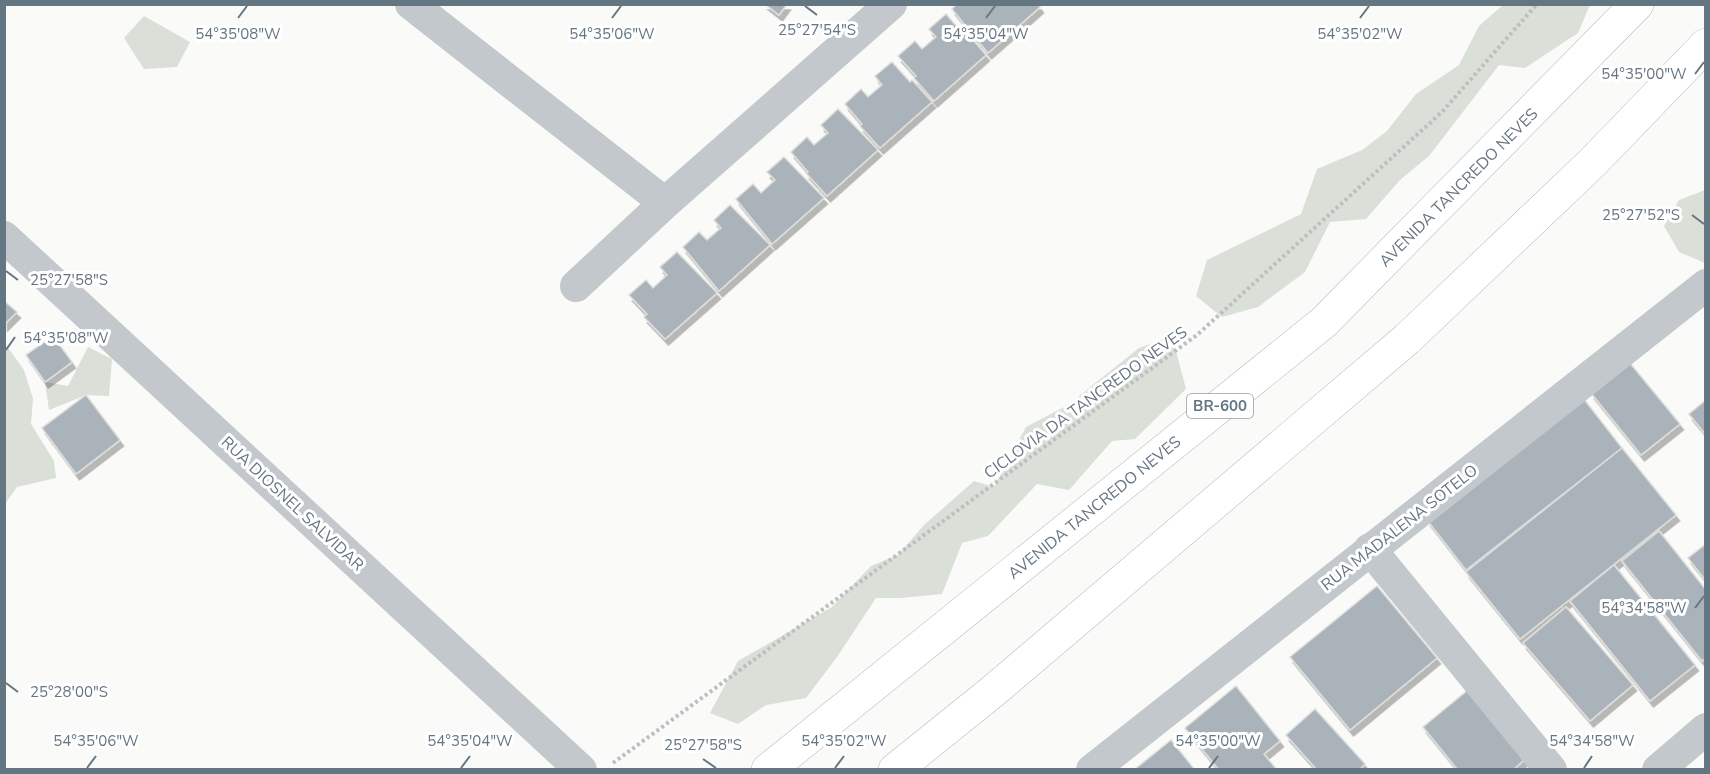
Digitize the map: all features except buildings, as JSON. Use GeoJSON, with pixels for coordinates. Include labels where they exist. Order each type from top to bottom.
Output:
{"type":"FeatureCollection","features":[{"type":"Feature","properties":{"kind":"main road","name":"AVENIDA TANCREDO NEVES"},"geometry":{"type":"LineString","coordinates":[[768,770],[1324,322],[1637,4]]}},
{"type":"Feature","properties":{"kind":"main road"},"geometry":{"type":"LineString","coordinates":[[895,770],[992,692],[1407,339],[1593,162],[1706,45]]}},
{"type":"Feature","properties":{"kind":"street"},"geometry":{"type":"LineString","coordinates":[[411,4],[665,203]]}},
{"type":"Feature","properties":{"kind":"street"},"geometry":{"type":"LineString","coordinates":[[576,286],[665,203],[891,4]]}},
{"type":"Feature","properties":{"kind":"street","name":"RUA DIOSNEL SALVIDAR"},"geometry":{"type":"LineString","coordinates":[[4,237],[580,770]]}},
{"type":"Feature","properties":{"kind":"street","name":"RUA MADALENA SOTELO"},"geometry":{"type":"LineString","coordinates":[[1092,770],[1706,285]]}},
{"type":"Feature","properties":{"kind":"street"},"geometry":{"type":"LineString","coordinates":[[1370,549],[1551,770]]}},
{"type":"Feature","properties":{"kind":"street"},"geometry":{"type":"LineString","coordinates":[[1658,770],[1706,729]]}},
{"type":"Feature","properties":{"kind":"path","name":"CICLOVIA DA TANCREDO NEVES"},"geometry":{"type":"LineString","coordinates":[[604,770],[1197,334],[1442,112],[1537,4]]}},
{"type":"Feature","properties":{"kind":"shaded area"},"geometry":{"type":"Polygon","coordinates":[[[1503,5],[1590,5],[1578,33],[1525,68],[1499,65],[1429,156],[1400,180],[1366,219],[1330,222],[1305,272],[1258,307],[1222,317],[1196,296],[1207,260],[1301,214],[1317,169],[1362,150],[1387,131],[1416,94],[1459,65],[1479,26],[1503,5]]]}},
{"type":"Feature","properties":{"kind":"shaded area"},"geometry":{"type":"Polygon","coordinates":[[[144,16],[190,42],[177,67],[144,69],[124,38],[144,16]]]}},
{"type":"Feature","properties":{"kind":"shaded area"},"geometry":{"type":"Polygon","coordinates":[[[1705,190],[1705,263],[1679,252],[1664,226],[1679,200],[1705,190]]]}},
{"type":"Feature","properties":{"kind":"shaded area"},"geometry":{"type":"Polygon","coordinates":[[[1172,336],[1186,389],[1135,439],[1112,441],[1069,490],[1037,484],[988,536],[962,543],[942,594],[876,598],[837,657],[806,698],[766,705],[738,724],[710,713],[738,661],[832,607],[871,566],[898,555],[924,525],[974,481],[994,487],[1026,427],[1068,405],[1139,348],[1172,336]]]}},
{"type":"Feature","properties":{"kind":"shaded area"},"geometry":{"type":"Polygon","coordinates":[[[6,345],[24,370],[33,399],[31,424],[54,461],[56,478],[17,487],[5,504],[4,348],[6,345]]]}},
{"type":"Feature","properties":{"kind":"shaded area"},"geometry":{"type":"Polygon","coordinates":[[[88,347],[112,359],[109,396],[86,395],[49,410],[45,382],[68,386],[88,347]]]}}]}
